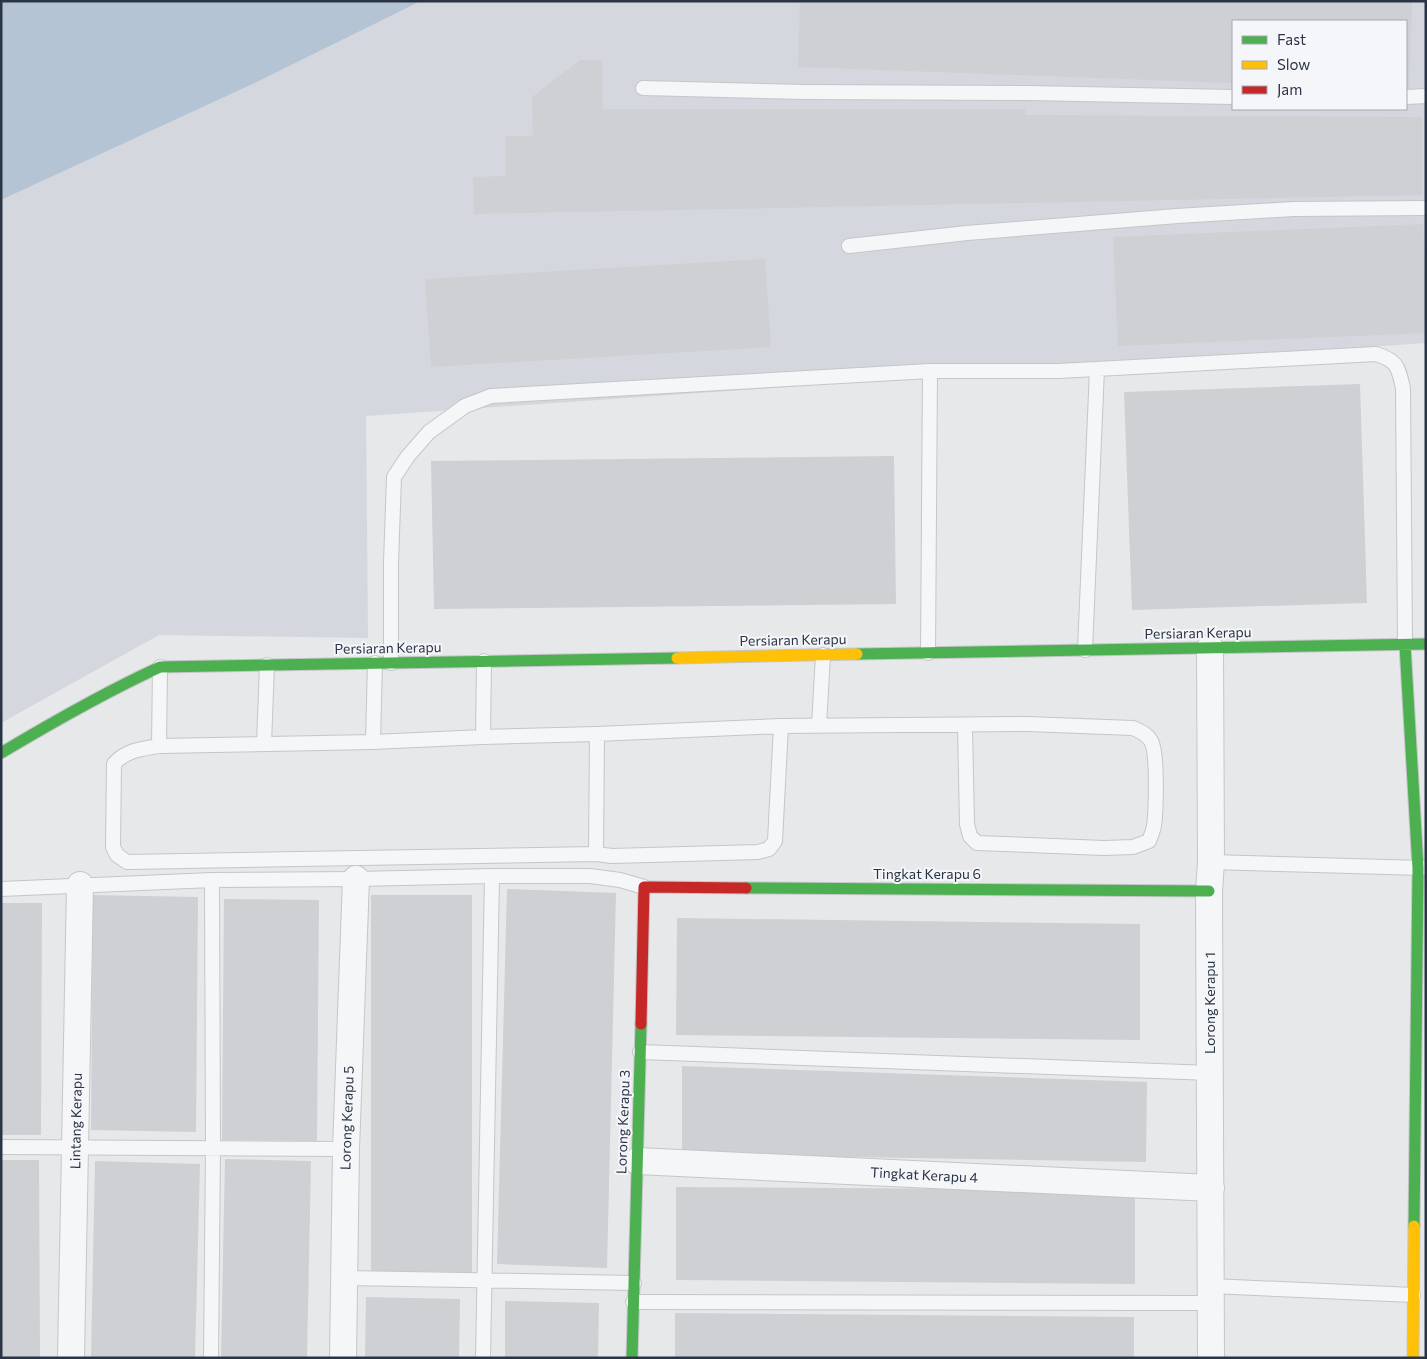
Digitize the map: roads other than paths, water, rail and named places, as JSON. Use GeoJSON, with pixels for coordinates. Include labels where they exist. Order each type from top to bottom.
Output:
{"type":"FeatureCollection","features":[{"type":"Feature","properties":{"kind":"street","name":"Persiaran Kerapu"},"geometry":{"type":"LineString","coordinates":[[160,667],[1426,644]]}},
{"type":"Feature","properties":{"kind":"street"},"geometry":{"type":"LineString","coordinates":[[1405,645],[1422,868],[1413,1358]]}},
{"type":"Feature","properties":{"kind":"street","name":"Lorong Kerapu 1"},"geometry":{"type":"LineString","coordinates":[[1210,648],[1211,1358]]}},
{"type":"Feature","properties":{"kind":"street"},"geometry":{"type":"LineString","coordinates":[[1,753],[54,721],[131,680],[160,667]]}},
{"type":"Feature","properties":{"kind":"street","name":"Lorong Kerapu 5"},"geometry":{"type":"LineString","coordinates":[[343,1358],[346,1149],[356,879]]}},
{"type":"Feature","properties":{"kind":"street","name":"Lintang Kerapu"},"geometry":{"type":"LineString","coordinates":[[71,1358],[80,885]]}},
{"type":"Feature","properties":{"kind":"street","name":"Tingkat Kerapu 6"},"geometry":{"type":"LineString","coordinates":[[644,886],[1209,891]]}},
{"type":"Feature","properties":{"kind":"street","name":"Lorong Kerapu 3"},"geometry":{"type":"LineString","coordinates":[[632,1358],[644,886]]}},
{"type":"Feature","properties":{"kind":"street","name":"Tingkat Kerapu 4"},"geometry":{"type":"LineString","coordinates":[[637,1161],[1211,1188]]}},
{"type":"Feature","properties":{"kind":"lane"},"geometry":{"type":"LineString","coordinates":[[643,88],[795,92],[1018,93],[1232,97]]}},
{"type":"Feature","properties":{"kind":"lane"},"geometry":{"type":"LineString","coordinates":[[1407,97],[1426,96]]}},
{"type":"Feature","properties":{"kind":"lane"},"geometry":{"type":"LineString","coordinates":[[849,246],[967,233],[1293,209],[1426,208]]}},
{"type":"Feature","properties":{"kind":"lane"},"geometry":{"type":"LineString","coordinates":[[391,663],[391,563],[394,477],[408,456],[429,432],[465,406],[491,396],[930,371],[1097,370],[1376,354],[1391,359],[1399,372],[1403,388],[1405,645]]}},
{"type":"Feature","properties":{"kind":"lane"},"geometry":{"type":"LineString","coordinates":[[1084,650],[1097,370]]}},
{"type":"Feature","properties":{"kind":"lane"},"geometry":{"type":"LineString","coordinates":[[928,653],[930,371]]}},
{"type":"Feature","properties":{"kind":"lane"},"geometry":{"type":"LineString","coordinates":[[819,726],[823,655]]}},
{"type":"Feature","properties":{"kind":"lane"},"geometry":{"type":"LineString","coordinates":[[483,737],[484,661]]}},
{"type":"Feature","properties":{"kind":"lane"},"geometry":{"type":"LineString","coordinates":[[373,742],[375,663]]}},
{"type":"Feature","properties":{"kind":"lane"},"geometry":{"type":"LineString","coordinates":[[264,744],[267,665]]}},
{"type":"Feature","properties":{"kind":"lane"},"geometry":{"type":"LineString","coordinates":[[159,746],[160,667]]}},
{"type":"Feature","properties":{"kind":"lane"},"geometry":{"type":"LineString","coordinates":[[781,726],[775,842],[769,849],[758,852],[612,856],[596,854],[127,862],[117,855],[113,847],[114,764],[118,758],[125,754],[159,746],[373,742],[781,726],[1027,724],[1132,728],[1146,734],[1152,742],[1154,753],[1156,801],[1154,828],[1149,841],[1133,847],[1104,848],[977,843],[970,836],[967,824],[965,726]]}},
{"type":"Feature","properties":{"kind":"lane"},"geometry":{"type":"LineString","coordinates":[[596,854],[597,734]]}},
{"type":"Feature","properties":{"kind":"lane"},"geometry":{"type":"LineString","coordinates":[[1211,862],[1422,868]]}},
{"type":"Feature","properties":{"kind":"lane"},"geometry":{"type":"LineString","coordinates":[[483,1358],[492,876]]}},
{"type":"Feature","properties":{"kind":"lane"},"geometry":{"type":"LineString","coordinates":[[1,889],[212,880],[492,876],[590,876],[620,880],[644,886]]}},
{"type":"Feature","properties":{"kind":"lane"},"geometry":{"type":"LineString","coordinates":[[211,1358],[213,1148],[212,880]]}},
{"type":"Feature","properties":{"kind":"lane"},"geometry":{"type":"LineString","coordinates":[[640,1052],[1211,1073]]}},
{"type":"Feature","properties":{"kind":"lane"},"geometry":{"type":"LineString","coordinates":[[1,1147],[346,1149]]}},
{"type":"Feature","properties":{"kind":"lane"},"geometry":{"type":"LineString","coordinates":[[344,1278],[634,1284]]}},
{"type":"Feature","properties":{"kind":"lane"},"geometry":{"type":"LineString","coordinates":[[633,1302],[1413,1294]]}},
{"type":"Feature","properties":{"kind":"water"},"geometry":{"type":"Polygon","coordinates":[[[1,1],[421,1],[259,81],[1,200],[1,1]]]}}]}
